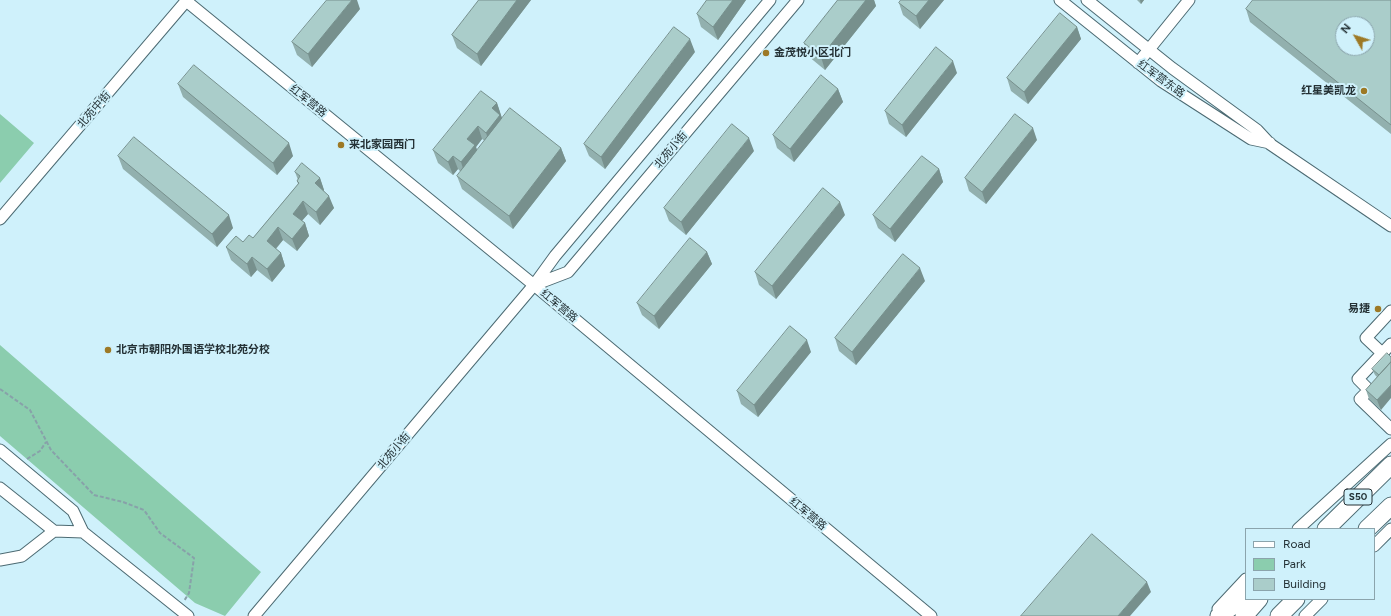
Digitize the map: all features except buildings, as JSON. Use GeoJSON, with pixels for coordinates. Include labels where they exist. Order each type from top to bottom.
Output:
{"type":"FeatureCollection","features":[{"type":"Feature","properties":{"kind":"highway","name":"S50"},"geometry":{"type":"LineString","coordinates":[[1327,528],[1391,465]]}},
{"type":"Feature","properties":{"kind":"highway","name":"S50"},"geometry":{"type":"LineString","coordinates":[[1368,528],[1391,506]]}},
{"type":"Feature","properties":{"kind":"highway"},"geometry":{"type":"LineString","coordinates":[[1219,616],[1245,597]]}},
{"type":"Feature","properties":{"kind":"highway"},"geometry":{"type":"LineString","coordinates":[[1244,616],[1258,600]]}},
{"type":"Feature","properties":{"kind":"highway"},"geometry":{"type":"LineString","coordinates":[[1279,616],[1295,600]]}},
{"type":"Feature","properties":{"kind":"street","name":"红军营路"},"geometry":{"type":"LineString","coordinates":[[186,0],[534,285],[931,616]]}},
{"type":"Feature","properties":{"kind":"street","name":"北苑中街"},"geometry":{"type":"LineString","coordinates":[[0,219],[186,0]]}},
{"type":"Feature","properties":{"kind":"street","name":"北苑小街"},"geometry":{"type":"LineString","coordinates":[[254,616],[534,285],[555,256],[770,0]]}},
{"type":"Feature","properties":{"kind":"street","name":"北苑小街"},"geometry":{"type":"LineString","coordinates":[[534,285],[568,272],[798,0]]}},
{"type":"Feature","properties":{"kind":"street","name":"红军营东路"},"geometry":{"type":"LineString","coordinates":[[1060,0],[1161,81],[1251,139],[1270,144]]}},
{"type":"Feature","properties":{"kind":"street","name":"红军营东路"},"geometry":{"type":"LineString","coordinates":[[1087,0],[1172,68],[1257,130],[1270,144],[1391,226]]}},
{"type":"Feature","properties":{"kind":"street"},"geometry":{"type":"LineString","coordinates":[[1138,63],[1189,0]]}},
{"type":"Feature","properties":{"kind":"street"},"geometry":{"type":"LineString","coordinates":[[1382,353],[1366,338],[1391,311]]}},
{"type":"Feature","properties":{"kind":"street"},"geometry":{"type":"LineString","coordinates":[[1391,344],[1358,379],[1369,390],[1360,399],[1391,429]]}},
{"type":"Feature","properties":{"kind":"street"},"geometry":{"type":"LineString","coordinates":[[1299,528],[1391,444]]}},
{"type":"Feature","properties":{"kind":"street"},"geometry":{"type":"LineString","coordinates":[[0,450],[73,511],[83,532],[188,616]]}},
{"type":"Feature","properties":{"kind":"street"},"geometry":{"type":"LineString","coordinates":[[0,488],[54,531],[83,532]]}},
{"type":"Feature","properties":{"kind":"street"},"geometry":{"type":"LineString","coordinates":[[1375,545],[1391,529]]}},
{"type":"Feature","properties":{"kind":"street"},"geometry":{"type":"LineString","coordinates":[[0,560],[22,556],[54,531]]}},
{"type":"Feature","properties":{"kind":"street"},"geometry":{"type":"LineString","coordinates":[[1212,616],[1245,580]]}},
{"type":"Feature","properties":{"kind":"street"},"geometry":{"type":"LineString","coordinates":[[1305,616],[1321,600]]}},
{"type":"Feature","properties":{"kind":"path"},"geometry":{"type":"LineString","coordinates":[[0,389],[30,410],[51,450],[94,495],[123,502],[144,510],[160,533],[194,558],[189,593],[179,608]]}},
{"type":"Feature","properties":{"kind":"path"},"geometry":{"type":"LineString","coordinates":[[16,464],[40,452],[46,442]]}},
{"type":"Feature","properties":{"kind":"green space"},"geometry":{"type":"Polygon","coordinates":[[[0,114],[34,143],[0,183],[0,114]]]}},
{"type":"Feature","properties":{"kind":"green space"},"geometry":{"type":"Polygon","coordinates":[[[0,345],[261,572],[225,616],[195,603],[0,436],[0,345]]]}},
{"type":"Feature","properties":{"kind":"place","name":"金茂悦小区北门"},"geometry":{"type":"Point","coordinates":[766,53]}},
{"type":"Feature","properties":{"kind":"place","name":"红星美凯龙"},"geometry":{"type":"Point","coordinates":[1364,91]}},
{"type":"Feature","properties":{"kind":"place","name":"来北家园西门"},"geometry":{"type":"Point","coordinates":[341,145]}},
{"type":"Feature","properties":{"kind":"place","name":"易捷"},"geometry":{"type":"Point","coordinates":[1378,309]}},
{"type":"Feature","properties":{"kind":"place","name":"北京市朝阳外国语学校北苑分校"},"geometry":{"type":"Point","coordinates":[108,350]}}]}
